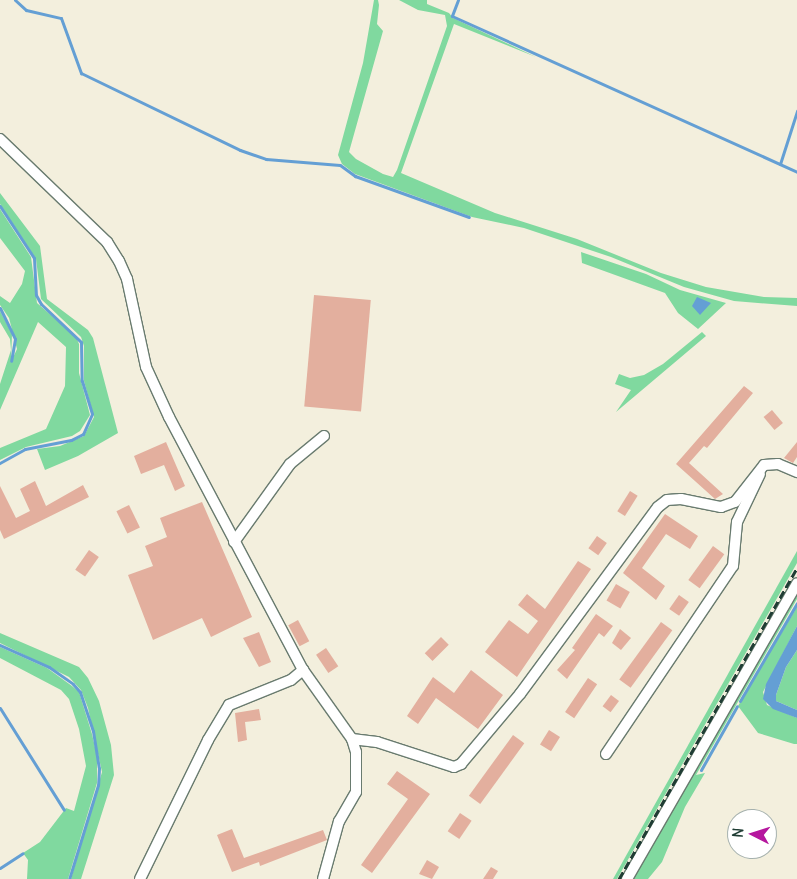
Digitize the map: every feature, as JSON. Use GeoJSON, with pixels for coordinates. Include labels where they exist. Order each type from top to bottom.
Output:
{"type":"FeatureCollection","features":[{"type":"Feature","properties":{"kind":"street"},"geometry":{"type":"LineString","coordinates":[[0,139],[107,242],[119,261],[127,279],[146,367],[234,542],[302,670],[352,739],[356,752],[356,792],[339,821],[323,879]]}},
{"type":"Feature","properties":{"kind":"street"},"geometry":{"type":"LineString","coordinates":[[234,542],[290,464],[324,436]]}},
{"type":"Feature","properties":{"kind":"street"},"geometry":{"type":"LineString","coordinates":[[764,464],[778,464],[797,472]]}},
{"type":"Feature","properties":{"kind":"street"},"geometry":{"type":"LineString","coordinates":[[352,739],[377,742],[454,767],[462,764],[520,694],[658,507],[667,500],[681,499],[721,507],[735,502],[764,464]]}},
{"type":"Feature","properties":{"kind":"street"},"geometry":{"type":"LineString","coordinates":[[606,754],[733,566],[737,522],[764,464]]}},
{"type":"Feature","properties":{"kind":"street"},"geometry":{"type":"LineString","coordinates":[[627,879],[797,583]]}},
{"type":"Feature","properties":{"kind":"street"},"geometry":{"type":"LineString","coordinates":[[140,879],[208,740],[229,705],[291,680],[302,670]]}},
{"type":"Feature","properties":{"kind":"green space"},"geometry":{"type":"Polygon","coordinates":[[[374,0],[378,0],[377,24],[383,31],[349,152],[356,159],[383,174],[393,177],[397,170],[447,26],[445,15],[418,10],[399,0],[427,0],[427,4],[449,13],[453,18],[536,57],[454,24],[401,173],[495,213],[577,239],[661,273],[706,287],[764,297],[797,298],[797,306],[734,301],[684,287],[611,257],[524,228],[472,217],[355,174],[342,164],[338,155],[363,63],[374,0]]]}},
{"type":"Feature","properties":{"kind":"green space"},"geometry":{"type":"Polygon","coordinates":[[[0,193],[40,246],[47,299],[88,330],[93,338],[118,433],[78,456],[45,470],[37,449],[60,446],[84,436],[94,417],[84,381],[84,346],[81,337],[41,299],[36,259],[0,204],[0,193]]]}},
{"type":"Feature","properties":{"kind":"green space"},"geometry":{"type":"Polygon","coordinates":[[[0,209],[31,257],[37,303],[76,337],[79,344],[79,373],[90,415],[80,431],[72,436],[26,447],[0,460],[0,448],[46,429],[65,386],[66,347],[38,322],[0,410],[0,384],[11,350],[10,339],[0,322],[0,311],[12,334],[11,362],[17,349],[9,318],[0,305],[0,296],[10,303],[22,284],[25,271],[0,238],[0,209]]]}},
{"type":"Feature","properties":{"kind":"green space"},"geometry":{"type":"Polygon","coordinates":[[[581,252],[646,274],[680,290],[726,303],[698,329],[678,313],[665,293],[582,263],[581,252]]]}},
{"type":"Feature","properties":{"kind":"green space"},"geometry":{"type":"Polygon","coordinates":[[[702,332],[706,336],[616,412],[631,390],[615,384],[619,374],[630,378],[644,375],[663,364],[702,332]]]}},
{"type":"Feature","properties":{"kind":"green space"},"geometry":{"type":"Polygon","coordinates":[[[797,551],[797,563],[617,879],[613,879],[797,551]]]}},
{"type":"Feature","properties":{"kind":"green space"},"geometry":{"type":"Polygon","coordinates":[[[797,590],[797,599],[696,775],[705,773],[685,807],[662,862],[648,879],[632,879],[797,590]]]}},
{"type":"Feature","properties":{"kind":"green space"},"geometry":{"type":"Polygon","coordinates":[[[797,607],[797,626],[763,692],[767,705],[797,718],[797,744],[794,744],[758,733],[738,706],[797,607]]]}},
{"type":"Feature","properties":{"kind":"green space"},"geometry":{"type":"Polygon","coordinates":[[[0,633],[79,667],[88,678],[99,701],[111,745],[114,775],[81,879],[71,879],[102,772],[88,708],[81,690],[69,677],[0,643],[0,633]]]}},
{"type":"Feature","properties":{"kind":"green space"},"geometry":{"type":"Polygon","coordinates":[[[0,647],[47,668],[79,692],[92,734],[97,756],[97,783],[68,879],[27,879],[28,860],[23,853],[40,842],[66,808],[74,811],[86,766],[79,729],[69,699],[61,690],[0,658],[0,647]]]}},
{"type":"Feature","properties":{"kind":"green space"},"geometry":{"type":"Polygon","coordinates":[[[797,650],[797,710],[776,701],[776,695],[786,667],[797,650]]]}},
{"type":"Feature","properties":{"kind":"water"},"geometry":{"type":"Polygon","coordinates":[[[697,297],[711,303],[700,315],[692,306],[697,297]]]}},
{"type":"Feature","properties":{"kind":"water"},"geometry":{"type":"Polygon","coordinates":[[[797,626],[797,650],[786,667],[776,695],[776,701],[797,710],[797,718],[773,709],[763,699],[766,684],[797,626]]]}},
{"type":"Feature","properties":{"kind":"building"},"geometry":{"type":"Polygon","coordinates":[[[314,295],[371,300],[361,412],[304,407],[314,295]]]}},
{"type":"Feature","properties":{"kind":"building"},"geometry":{"type":"Polygon","coordinates":[[[744,386],[753,393],[707,448],[704,446],[689,463],[723,494],[715,499],[676,464],[744,386]]]}},
{"type":"Feature","properties":{"kind":"building"},"geometry":{"type":"Polygon","coordinates":[[[772,410],[783,423],[775,430],[764,417],[772,410]]]}},
{"type":"Feature","properties":{"kind":"building"},"geometry":{"type":"Polygon","coordinates":[[[166,442],[185,486],[175,491],[164,465],[141,474],[134,456],[166,442]]]}},
{"type":"Feature","properties":{"kind":"building"},"geometry":{"type":"Polygon","coordinates":[[[797,442],[797,457],[793,463],[784,458],[797,442]]]}},
{"type":"Feature","properties":{"kind":"building"},"geometry":{"type":"Polygon","coordinates":[[[35,481],[46,506],[83,485],[89,497],[4,539],[0,530],[0,486],[16,518],[30,511],[20,489],[35,481]]]}},
{"type":"Feature","properties":{"kind":"building"},"geometry":{"type":"Polygon","coordinates":[[[630,491],[638,496],[625,516],[617,511],[630,491]]]}},
{"type":"Feature","properties":{"kind":"building"},"geometry":{"type":"Polygon","coordinates":[[[202,502],[252,617],[211,637],[202,618],[153,640],[128,575],[153,566],[145,546],[167,537],[160,518],[202,502]]]}},
{"type":"Feature","properties":{"kind":"building"},"geometry":{"type":"Polygon","coordinates":[[[129,505],[140,527],[127,534],[116,511],[129,505]]]}},
{"type":"Feature","properties":{"kind":"building"},"geometry":{"type":"Polygon","coordinates":[[[665,514],[698,536],[690,549],[666,534],[642,568],[665,586],[656,600],[623,573],[665,514]]]}},
{"type":"Feature","properties":{"kind":"building"},"geometry":{"type":"Polygon","coordinates":[[[597,536],[607,543],[598,555],[588,548],[597,536]]]}},
{"type":"Feature","properties":{"kind":"building"},"geometry":{"type":"Polygon","coordinates":[[[713,546],[724,554],[700,588],[688,580],[713,546]]]}},
{"type":"Feature","properties":{"kind":"building"},"geometry":{"type":"Polygon","coordinates":[[[89,550],[99,557],[85,577],[75,570],[89,550]]]}},
{"type":"Feature","properties":{"kind":"building"},"geometry":{"type":"Polygon","coordinates":[[[578,561],[591,569],[517,677],[485,652],[509,620],[528,634],[538,621],[518,605],[527,594],[545,609],[578,561]]]}},
{"type":"Feature","properties":{"kind":"building"},"geometry":{"type":"Polygon","coordinates":[[[616,584],[630,592],[620,608],[606,600],[616,584]]]}},
{"type":"Feature","properties":{"kind":"building"},"geometry":{"type":"Polygon","coordinates":[[[679,595],[689,602],[679,616],[669,609],[679,595]]]}},
{"type":"Feature","properties":{"kind":"building"},"geometry":{"type":"Polygon","coordinates":[[[596,614],[613,626],[604,637],[599,633],[567,679],[557,670],[575,650],[572,648],[596,614]]]}},
{"type":"Feature","properties":{"kind":"building"},"geometry":{"type":"Polygon","coordinates":[[[298,620],[309,641],[300,646],[288,625],[298,620]]]}},
{"type":"Feature","properties":{"kind":"building"},"geometry":{"type":"Polygon","coordinates":[[[661,622],[672,630],[631,688],[619,679],[661,622]]]}},
{"type":"Feature","properties":{"kind":"building"},"geometry":{"type":"Polygon","coordinates":[[[620,629],[631,638],[621,650],[612,643],[620,629]]]}},
{"type":"Feature","properties":{"kind":"building"},"geometry":{"type":"Polygon","coordinates":[[[259,632],[271,662],[259,667],[243,638],[259,632]]]}},
{"type":"Feature","properties":{"kind":"building"},"geometry":{"type":"Polygon","coordinates":[[[441,637],[449,645],[433,661],[425,653],[441,637]]]}},
{"type":"Feature","properties":{"kind":"building"},"geometry":{"type":"Polygon","coordinates":[[[326,648],[338,666],[328,673],[316,655],[326,648]]]}},
{"type":"Feature","properties":{"kind":"building"},"geometry":{"type":"Polygon","coordinates":[[[471,670],[503,695],[478,729],[436,698],[418,724],[407,716],[433,677],[454,693],[471,670]]]}},
{"type":"Feature","properties":{"kind":"building"},"geometry":{"type":"Polygon","coordinates":[[[588,678],[597,684],[574,718],[565,712],[588,678]]]}},
{"type":"Feature","properties":{"kind":"building"},"geometry":{"type":"Polygon","coordinates":[[[611,695],[619,701],[611,712],[603,706],[611,695]]]}},
{"type":"Feature","properties":{"kind":"building"},"geometry":{"type":"Polygon","coordinates":[[[259,709],[261,720],[245,722],[247,740],[238,742],[235,713],[259,709]]]}},
{"type":"Feature","properties":{"kind":"building"},"geometry":{"type":"Polygon","coordinates":[[[549,730],[560,737],[551,751],[540,744],[549,730]]]}},
{"type":"Feature","properties":{"kind":"building"},"geometry":{"type":"Polygon","coordinates":[[[513,735],[524,743],[480,804],[469,796],[513,735]]]}},
{"type":"Feature","properties":{"kind":"building"},"geometry":{"type":"Polygon","coordinates":[[[397,771],[430,794],[372,873],[361,865],[408,799],[387,784],[397,771]]]}},
{"type":"Feature","properties":{"kind":"building"},"geometry":{"type":"Polygon","coordinates":[[[460,813],[472,821],[459,839],[448,831],[460,813]]]}},
{"type":"Feature","properties":{"kind":"building"},"geometry":{"type":"Polygon","coordinates":[[[232,829],[244,858],[323,830],[327,840],[260,866],[259,862],[232,872],[217,835],[232,829]]]}},
{"type":"Feature","properties":{"kind":"building"},"geometry":{"type":"Polygon","coordinates":[[[427,860],[439,867],[432,879],[419,874],[427,860]]]}},
{"type":"Feature","properties":{"kind":"building"},"geometry":{"type":"Polygon","coordinates":[[[491,867],[498,871],[493,879],[483,879],[491,867]]]}},
{"type":"Feature","properties":{"kind":"waterway"},"geometry":{"type":"LineString","coordinates":[[15,0],[26,10],[61,18],[81,73],[240,150],[266,159],[340,165],[355,176],[469,217]]}},
{"type":"Feature","properties":{"kind":"waterway"},"geometry":{"type":"LineString","coordinates":[[458,0],[452,16],[797,172]]}},
{"type":"Feature","properties":{"kind":"waterway"},"geometry":{"type":"LineString","coordinates":[[780,164],[797,111]]}},
{"type":"Feature","properties":{"kind":"waterway"},"geometry":{"type":"LineString","coordinates":[[0,206],[34,258],[36,295],[41,304],[81,342],[82,381],[92,414],[83,434],[71,440],[25,449],[0,463]]}},
{"type":"Feature","properties":{"kind":"waterway"},"geometry":{"type":"LineString","coordinates":[[0,308],[15,339],[11,361]]}},
{"type":"Feature","properties":{"kind":"waterway"},"geometry":{"type":"LineString","coordinates":[[740,701],[797,603]]}},
{"type":"Feature","properties":{"kind":"waterway"},"geometry":{"type":"LineString","coordinates":[[0,645],[49,667],[73,684],[80,692],[93,731],[99,768],[98,785],[69,879]]}},
{"type":"Feature","properties":{"kind":"waterway"},"geometry":{"type":"LineString","coordinates":[[701,770],[737,706]]}},
{"type":"Feature","properties":{"kind":"waterway"},"geometry":{"type":"LineString","coordinates":[[0,708],[64,810]]}},
{"type":"Feature","properties":{"kind":"waterway"},"geometry":{"type":"LineString","coordinates":[[0,868],[23,853]]}},
{"type":"Feature","properties":{"kind":"railway"},"geometry":{"type":"LineString","coordinates":[[619,879],[797,568]]}}]}
